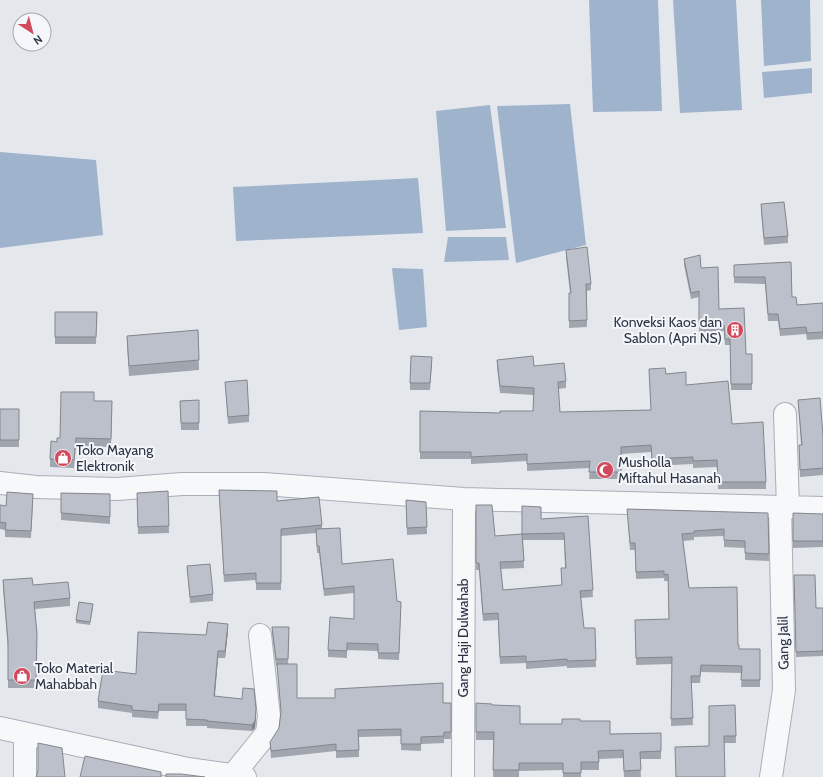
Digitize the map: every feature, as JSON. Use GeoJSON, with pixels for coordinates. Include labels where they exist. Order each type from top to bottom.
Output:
{"type":"FeatureCollection","features":[{"type":"Feature","properties":{"kind":"street","name":"Gang Jalil"},"geometry":{"type":"LineString","coordinates":[[771,777],[784,690],[785,414]]}},
{"type":"Feature","properties":{"kind":"street"},"geometry":{"type":"LineString","coordinates":[[0,483],[36,487],[117,489],[182,484],[264,484],[464,499],[823,508]]}},
{"type":"Feature","properties":{"kind":"street","name":"Gang Haji Dulwahab"},"geometry":{"type":"LineString","coordinates":[[463,777],[464,499]]}},
{"type":"Feature","properties":{"kind":"street"},"geometry":{"type":"LineString","coordinates":[[0,728],[146,769],[239,776],[266,733],[269,716],[260,635]]}},
{"type":"Feature","properties":{"kind":"street"},"geometry":{"type":"LineString","coordinates":[[25,734],[25,777]]}},
{"type":"Feature","properties":{"kind":"water"},"geometry":{"type":"Polygon","coordinates":[[[589,0],[658,0],[662,111],[593,112],[589,0]]]}},
{"type":"Feature","properties":{"kind":"water"},"geometry":{"type":"Polygon","coordinates":[[[673,0],[736,0],[742,110],[680,113],[673,0]]]}},
{"type":"Feature","properties":{"kind":"water"},"geometry":{"type":"Polygon","coordinates":[[[761,0],[810,0],[811,61],[764,66],[761,0]]]}},
{"type":"Feature","properties":{"kind":"water"},"geometry":{"type":"Polygon","coordinates":[[[812,68],[812,93],[764,98],[762,72],[812,68]]]}},
{"type":"Feature","properties":{"kind":"water"},"geometry":{"type":"Polygon","coordinates":[[[570,104],[586,245],[516,263],[497,106],[570,104]]]}},
{"type":"Feature","properties":{"kind":"water"},"geometry":{"type":"Polygon","coordinates":[[[490,105],[506,228],[446,231],[436,111],[490,105]]]}},
{"type":"Feature","properties":{"kind":"water"},"geometry":{"type":"Polygon","coordinates":[[[0,152],[96,160],[103,235],[0,248],[0,152]]]}},
{"type":"Feature","properties":{"kind":"water"},"geometry":{"type":"Polygon","coordinates":[[[418,178],[423,233],[236,241],[233,187],[418,178]]]}},
{"type":"Feature","properties":{"kind":"water"},"geometry":{"type":"Polygon","coordinates":[[[448,237],[506,237],[509,260],[444,262],[448,237]]]}},
{"type":"Feature","properties":{"kind":"water"},"geometry":{"type":"Polygon","coordinates":[[[392,268],[423,269],[427,327],[399,330],[392,268]]]}},
{"type":"Feature","properties":{"kind":"building"},"geometry":{"type":"Polygon","coordinates":[[[784,202],[788,236],[764,238],[761,204],[784,202]]]}},
{"type":"Feature","properties":{"kind":"building"},"geometry":{"type":"Polygon","coordinates":[[[587,247],[591,284],[586,284],[587,320],[569,321],[569,293],[571,293],[566,250],[587,247]]]}},
{"type":"Feature","properties":{"kind":"building"},"geometry":{"type":"Polygon","coordinates":[[[700,255],[701,268],[718,267],[719,309],[744,308],[746,354],[752,354],[752,384],[731,384],[730,339],[725,339],[724,325],[699,326],[699,291],[691,293],[684,259],[700,255]]]}},
{"type":"Feature","properties":{"kind":"building"},"geometry":{"type":"Polygon","coordinates":[[[791,262],[792,297],[796,297],[797,305],[823,303],[823,332],[807,333],[806,327],[780,329],[778,314],[768,314],[765,277],[734,277],[734,265],[791,262]]]}},
{"type":"Feature","properties":{"kind":"building"},"geometry":{"type":"Polygon","coordinates":[[[55,312],[97,312],[96,337],[55,337],[55,312]]]}},
{"type":"Feature","properties":{"kind":"building"},"geometry":{"type":"Polygon","coordinates":[[[198,330],[199,360],[129,366],[127,336],[198,330]]]}},
{"type":"Feature","properties":{"kind":"building"},"geometry":{"type":"Polygon","coordinates":[[[411,356],[432,357],[430,383],[410,383],[411,356]]]}},
{"type":"Feature","properties":{"kind":"building"},"geometry":{"type":"Polygon","coordinates":[[[533,356],[534,366],[564,363],[566,381],[558,382],[560,412],[651,410],[649,369],[665,368],[666,374],[686,372],[686,385],[728,381],[732,424],[763,422],[766,482],[718,482],[717,460],[693,461],[693,457],[652,459],[651,445],[621,447],[621,472],[589,472],[590,461],[527,464],[527,454],[471,457],[471,452],[420,452],[420,411],[500,413],[500,411],[533,411],[534,388],[500,386],[497,360],[533,356]]]}},
{"type":"Feature","properties":{"kind":"building"},"geometry":{"type":"Polygon","coordinates":[[[247,380],[249,415],[228,417],[225,382],[247,380]]]}},
{"type":"Feature","properties":{"kind":"building"},"geometry":{"type":"Polygon","coordinates":[[[61,392],[94,392],[94,401],[112,401],[111,439],[76,438],[74,460],[50,459],[51,441],[57,442],[57,438],[60,438],[61,392]]]}},
{"type":"Feature","properties":{"kind":"building"},"geometry":{"type":"Polygon","coordinates":[[[820,398],[823,436],[823,468],[800,470],[799,445],[802,445],[798,400],[820,398]]]}},
{"type":"Feature","properties":{"kind":"building"},"geometry":{"type":"Polygon","coordinates":[[[199,400],[199,423],[181,423],[180,401],[199,400]]]}},
{"type":"Feature","properties":{"kind":"building"},"geometry":{"type":"Polygon","coordinates":[[[0,409],[19,409],[19,440],[0,440],[0,409]]]}},
{"type":"Feature","properties":{"kind":"building"},"geometry":{"type":"Polygon","coordinates":[[[219,490],[277,491],[277,501],[319,497],[322,525],[281,529],[281,583],[256,583],[256,573],[224,575],[219,490]]]}},
{"type":"Feature","properties":{"kind":"building"},"geometry":{"type":"Polygon","coordinates":[[[168,491],[169,526],[138,527],[137,493],[168,491]]]}},
{"type":"Feature","properties":{"kind":"building"},"geometry":{"type":"Polygon","coordinates":[[[7,492],[33,494],[31,531],[5,530],[6,523],[0,522],[0,505],[6,506],[7,492]]]}},
{"type":"Feature","properties":{"kind":"building"},"geometry":{"type":"Polygon","coordinates":[[[61,493],[110,494],[110,517],[61,513],[61,493]]]}},
{"type":"Feature","properties":{"kind":"building"},"geometry":{"type":"Polygon","coordinates":[[[406,500],[426,502],[427,527],[407,528],[406,500]]]}},
{"type":"Feature","properties":{"kind":"building"},"geometry":{"type":"Polygon","coordinates":[[[476,505],[492,505],[495,536],[522,534],[522,506],[541,507],[541,519],[588,516],[593,590],[580,591],[584,628],[595,628],[596,660],[567,661],[567,659],[526,662],[526,656],[500,657],[498,613],[483,614],[479,563],[476,563],[476,505]],[[564,533],[522,534],[524,561],[500,562],[503,590],[562,585],[561,568],[566,568],[564,533]]]}},
{"type":"Feature","properties":{"kind":"building"},"geometry":{"type":"Polygon","coordinates":[[[627,509],[768,513],[769,554],[745,553],[745,541],[724,540],[724,529],[694,531],[694,533],[682,534],[689,588],[737,587],[739,649],[760,649],[760,680],[741,680],[742,666],[701,665],[700,676],[691,676],[693,718],[671,719],[672,657],[636,658],[635,620],[669,619],[668,574],[664,575],[664,571],[636,572],[635,543],[630,543],[627,509]]]}},
{"type":"Feature","properties":{"kind":"building"},"geometry":{"type":"Polygon","coordinates":[[[793,513],[823,514],[823,541],[793,541],[793,513]]]}},
{"type":"Feature","properties":{"kind":"building"},"geometry":{"type":"Polygon","coordinates":[[[340,528],[342,564],[393,559],[397,601],[401,602],[399,653],[378,653],[378,644],[347,643],[347,651],[328,650],[330,617],[354,619],[354,586],[324,589],[319,546],[317,546],[316,529],[340,528]]]}},
{"type":"Feature","properties":{"kind":"building"},"geometry":{"type":"Polygon","coordinates":[[[210,564],[213,594],[190,597],[187,566],[210,564]]]}},
{"type":"Feature","properties":{"kind":"building"},"geometry":{"type":"Polygon","coordinates":[[[794,575],[815,575],[816,608],[823,608],[823,651],[796,652],[794,575]]]}},
{"type":"Feature","properties":{"kind":"building"},"geometry":{"type":"Polygon","coordinates":[[[32,578],[33,585],[68,582],[70,598],[34,602],[37,634],[36,680],[8,680],[8,642],[3,580],[32,578]]]}},
{"type":"Feature","properties":{"kind":"building"},"geometry":{"type":"Polygon","coordinates":[[[79,602],[93,604],[90,622],[76,620],[79,602]]]}},
{"type":"Feature","properties":{"kind":"building"},"geometry":{"type":"Polygon","coordinates":[[[208,622],[228,624],[225,651],[218,651],[214,696],[242,699],[243,688],[254,689],[256,709],[255,721],[252,725],[186,719],[186,704],[159,704],[158,712],[132,710],[132,706],[98,701],[103,670],[136,674],[138,632],[206,635],[208,622]]]}},
{"type":"Feature","properties":{"kind":"building"},"geometry":{"type":"Polygon","coordinates":[[[272,627],[289,627],[288,659],[276,659],[272,627]]]}},
{"type":"Feature","properties":{"kind":"building"},"geometry":{"type":"Polygon","coordinates":[[[277,664],[297,664],[297,698],[335,698],[335,689],[443,683],[443,703],[451,703],[451,732],[444,732],[444,736],[421,737],[421,744],[401,744],[401,729],[358,730],[359,750],[336,751],[336,744],[271,751],[270,742],[279,728],[281,711],[277,664]]]}},
{"type":"Feature","properties":{"kind":"building"},"geometry":{"type":"Polygon","coordinates":[[[476,703],[520,706],[520,724],[562,724],[562,719],[580,719],[580,721],[610,721],[610,734],[661,733],[661,751],[640,752],[641,770],[624,771],[623,750],[598,751],[599,762],[581,762],[581,773],[563,773],[563,763],[519,763],[519,770],[493,770],[494,732],[476,732],[476,703]]]}},
{"type":"Feature","properties":{"kind":"building"},"geometry":{"type":"Polygon","coordinates":[[[735,705],[736,736],[724,736],[725,777],[676,777],[675,747],[709,746],[709,706],[735,705]]]}},
{"type":"Feature","properties":{"kind":"building"},"geometry":{"type":"Polygon","coordinates":[[[38,743],[62,748],[65,777],[36,777],[38,771],[38,743]]]}},
{"type":"Feature","properties":{"kind":"building"},"geometry":{"type":"Polygon","coordinates":[[[85,756],[161,772],[161,777],[80,777],[85,756]]]}},
{"type":"Feature","properties":{"kind":"building"},"geometry":{"type":"Polygon","coordinates":[[[166,774],[181,774],[205,777],[166,777],[166,774]]]}},
{"type":"Feature","properties":{"kind":"place","name":"Konveksi Kaos dan Sablon (Apri NS)"},"geometry":{"type":"Point","coordinates":[735,330]}},
{"type":"Feature","properties":{"kind":"place","name":"Toko Mayang Elektronik"},"geometry":{"type":"Point","coordinates":[63,458]}},
{"type":"Feature","properties":{"kind":"place","name":"Musholla Miftahul Hasanah"},"geometry":{"type":"Point","coordinates":[605,470]}},
{"type":"Feature","properties":{"kind":"place","name":"Toko Material Mahabbah"},"geometry":{"type":"Point","coordinates":[22,676]}}]}
